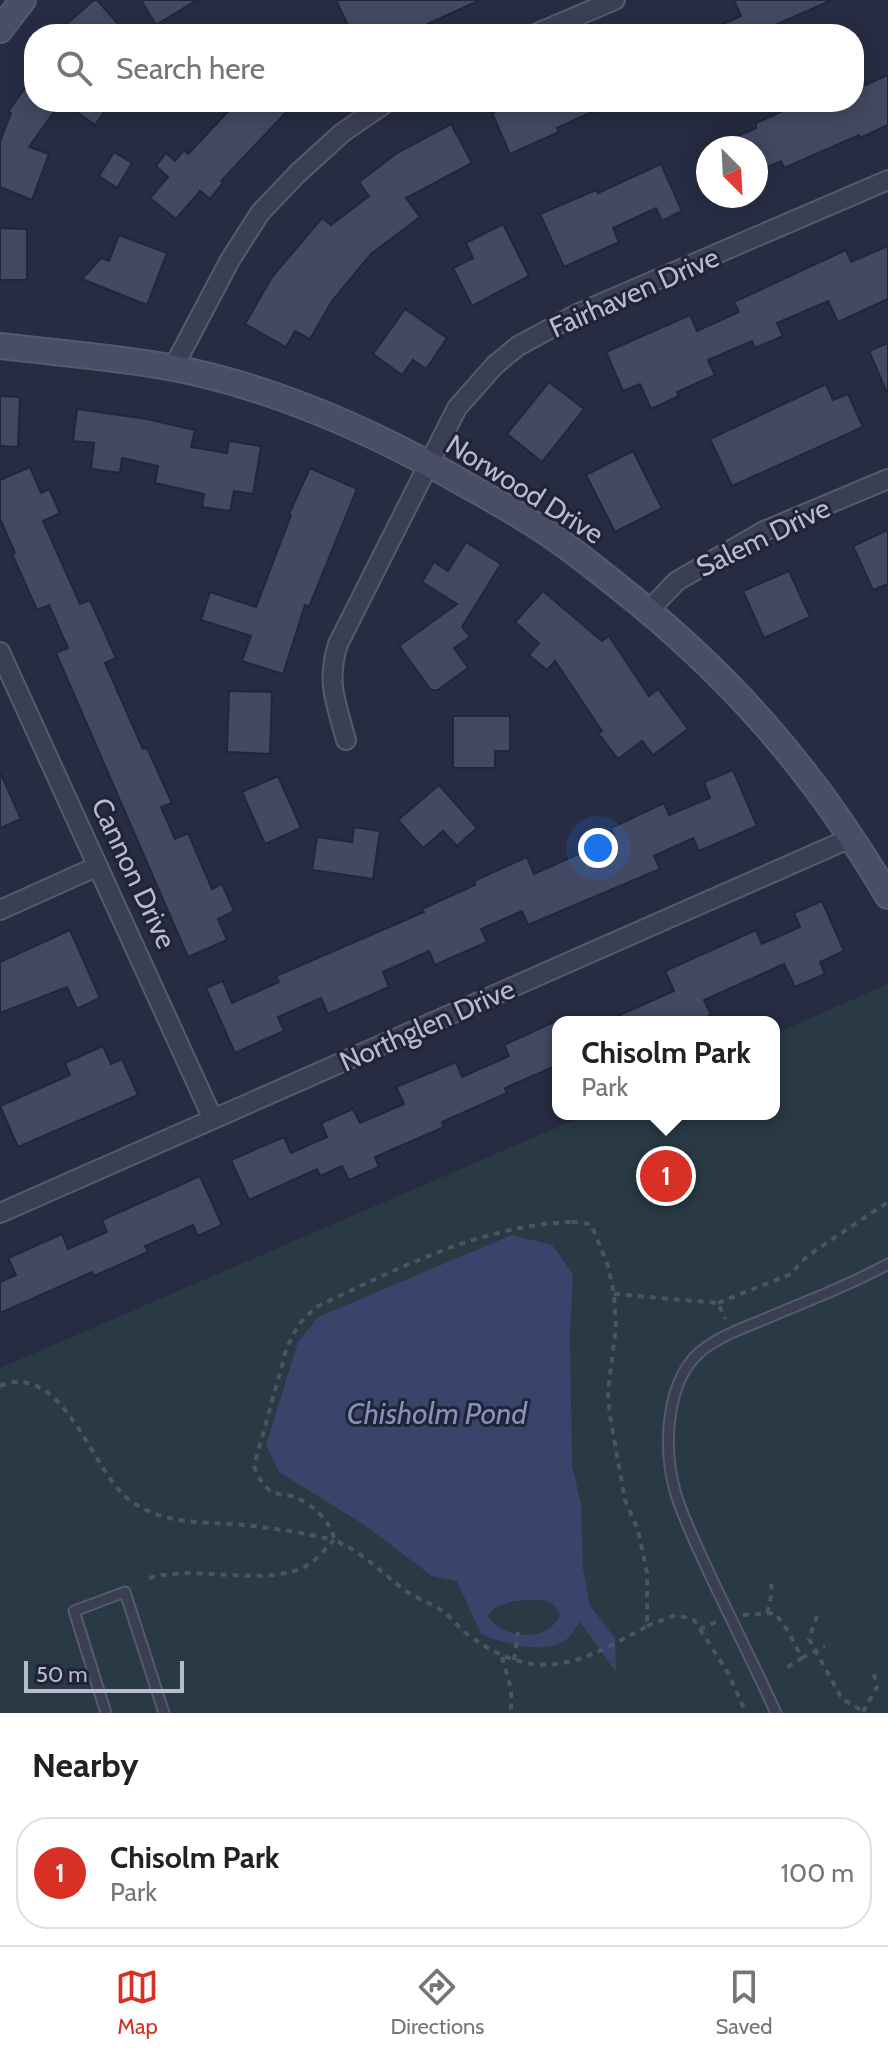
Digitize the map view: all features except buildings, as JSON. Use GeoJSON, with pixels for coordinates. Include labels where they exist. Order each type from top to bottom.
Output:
{"type":"FeatureCollection","features":[{"type":"Feature","properties":{"kind":"main road"},"geometry":{"type":"LineString","coordinates":[[0,30],[23,0]]}},
{"type":"Feature","properties":{"kind":"main road","name":"Norwood Drive"},"geometry":{"type":"LineString","coordinates":[[0,346],[173,368],[240,385],[375,435],[524,517],[649,610],[755,711],[806,771],[853,837],[888,896]]}},
{"type":"Feature","properties":{"kind":"street"},"geometry":{"type":"LineString","coordinates":[[559,24],[615,0]]}},
{"type":"Feature","properties":{"kind":"street"},"geometry":{"type":"LineString","coordinates":[[173,368],[230,260],[260,213],[342,133],[372,112]]}},
{"type":"Feature","properties":{"kind":"street","name":"Fairhaven Drive"},"geometry":{"type":"LineString","coordinates":[[346,740],[331,681],[331,667],[338,644],[457,408],[495,365],[518,346],[579,313],[888,180]]}},
{"type":"Feature","properties":{"kind":"street","name":"Salem Drive"},"geometry":{"type":"LineString","coordinates":[[649,610],[677,581],[764,531],[888,479]]}},
{"type":"Feature","properties":{"kind":"street","name":"Cannon Drive"},"geometry":{"type":"LineString","coordinates":[[0,652],[213,1119]]}},
{"type":"Feature","properties":{"kind":"street","name":"Northglen Drive"},"geometry":{"type":"LineString","coordinates":[[0,1213],[853,837]]}},
{"type":"Feature","properties":{"kind":"street"},"geometry":{"type":"LineString","coordinates":[[0,910],[98,866]]}},
{"type":"Feature","properties":{"kind":"lane"},"geometry":{"type":"LineString","coordinates":[[776,1713],[675,1493],[669,1465],[671,1411],[690,1363],[703,1349],[731,1333],[888,1264]]}},
{"type":"Feature","properties":{"kind":"lane"},"geometry":{"type":"LineString","coordinates":[[106,1713],[74,1611],[125,1592],[164,1713]]}},
{"type":"Feature","properties":{"kind":"path"},"geometry":{"type":"LineString","coordinates":[[614,1294],[718,1303],[791,1274],[816,1250],[888,1202]]}},
{"type":"Feature","properties":{"kind":"path"},"geometry":{"type":"LineString","coordinates":[[0,1386],[16,1381],[28,1384],[60,1404],[71,1415],[113,1485],[144,1510],[195,1523],[241,1525],[334,1540],[367,1559],[405,1591],[446,1614],[466,1633],[502,1656],[558,1665],[594,1653],[647,1626],[647,1572],[638,1530],[625,1500],[610,1416],[608,1392],[616,1327],[614,1294],[608,1266],[591,1224],[536,1224],[496,1232],[450,1248],[316,1307],[306,1316],[287,1347],[254,1466],[268,1488],[276,1494],[304,1501],[312,1508],[326,1522],[334,1534],[334,1540],[315,1560],[294,1571],[256,1574],[170,1572],[149,1578]]}},
{"type":"Feature","properties":{"kind":"path"},"geometry":{"type":"LineString","coordinates":[[718,1303],[731,1333]]}},
{"type":"Feature","properties":{"kind":"path"},"geometry":{"type":"LineString","coordinates":[[767,1613],[771,1581]]}},
{"type":"Feature","properties":{"kind":"path"},"geometry":{"type":"LineString","coordinates":[[817,1616],[809,1639],[842,1699],[863,1712],[877,1687],[874,1674]]}},
{"type":"Feature","properties":{"kind":"path"},"geometry":{"type":"LineString","coordinates":[[700,1629],[728,1673],[746,1713]]}},
{"type":"Feature","properties":{"kind":"path"},"geometry":{"type":"LineString","coordinates":[[514,1660],[518,1633]]}},
{"type":"Feature","properties":{"kind":"path"},"geometry":{"type":"LineString","coordinates":[[802,1658],[825,1646]]}},
{"type":"Feature","properties":{"kind":"path"},"geometry":{"type":"LineString","coordinates":[[502,1656],[511,1689],[511,1713]]}},
{"type":"Feature","properties":{"kind":"shaded area"},"geometry":{"type":"Polygon","coordinates":[[[888,984],[888,1713],[0,1713],[0,1368],[574,1120],[780,1120],[780,1031],[888,984]]]}},
{"type":"Feature","properties":{"kind":"water","name":"Chisholm Pond"},"geometry":{"type":"Polygon","coordinates":[[[512,1235],[552,1245],[573,1274],[570,1334],[572,1465],[581,1505],[583,1569],[590,1606],[615,1638],[616,1672],[580,1622],[568,1638],[549,1647],[513,1644],[481,1634],[457,1581],[432,1576],[363,1524],[279,1472],[266,1445],[298,1342],[318,1317],[512,1235]],[[514,1601],[494,1608],[488,1616],[495,1624],[514,1634],[545,1631],[560,1616],[548,1602],[514,1601]]]}},
{"type":"Feature","properties":{"kind":"place","name":"Chisolm Park"},"geometry":{"type":"Point","coordinates":[666,1176]}}]}
